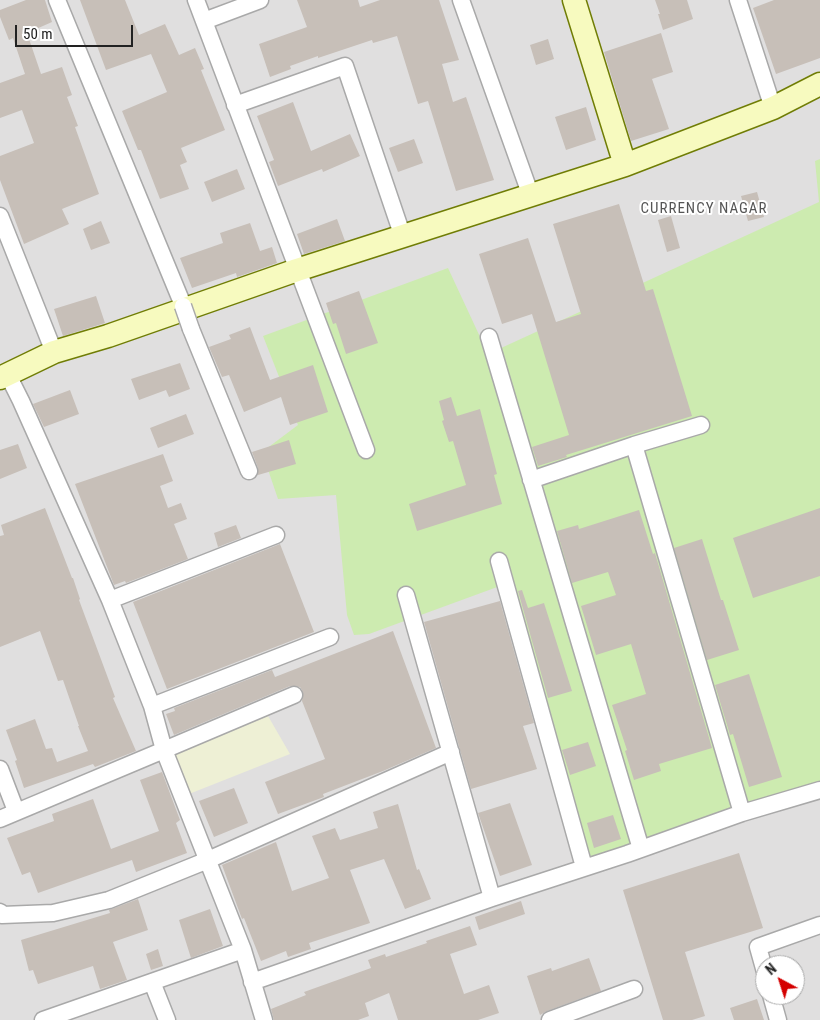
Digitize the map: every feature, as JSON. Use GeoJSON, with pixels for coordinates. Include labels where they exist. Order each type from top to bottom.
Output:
{"type":"FeatureCollection","features":[{"type":"Feature","properties":{"kind":"street"},"geometry":{"type":"LineString","coordinates":[[57,0],[249,471]]}},
{"type":"Feature","properties":{"kind":"street"},"geometry":{"type":"LineString","coordinates":[[196,0],[366,450]]}},
{"type":"Feature","properties":{"kind":"street"},"geometry":{"type":"LineString","coordinates":[[204,21],[260,0]]}},
{"type":"Feature","properties":{"kind":"street"},"geometry":{"type":"LineString","coordinates":[[461,0],[531,196]]}},
{"type":"Feature","properties":{"kind":"street"},"geometry":{"type":"LineString","coordinates":[[574,0],[624,165]]}},
{"type":"Feature","properties":{"kind":"street"},"geometry":{"type":"LineString","coordinates":[[738,0],[773,108]]}},
{"type":"Feature","properties":{"kind":"street"},"geometry":{"type":"LineString","coordinates":[[235,106],[344,66],[403,237]]}},
{"type":"Feature","properties":{"kind":"street"},"geometry":{"type":"LineString","coordinates":[[264,1020],[243,950],[164,750],[152,706],[110,600],[21,401],[7,379],[54,352],[186,315],[403,237],[624,165],[773,108],[820,84]]}},
{"type":"Feature","properties":{"kind":"street"},"geometry":{"type":"LineString","coordinates":[[0,216],[54,352]]}},
{"type":"Feature","properties":{"kind":"street"},"geometry":{"type":"LineString","coordinates":[[488,337],[642,849]]}},
{"type":"Feature","properties":{"kind":"street"},"geometry":{"type":"LineString","coordinates":[[531,480],[634,445],[701,425]]}},
{"type":"Feature","properties":{"kind":"street"},"geometry":{"type":"LineString","coordinates":[[634,445],[742,813]]}},
{"type":"Feature","properties":{"kind":"street"},"geometry":{"type":"LineString","coordinates":[[110,600],[276,535]]}},
{"type":"Feature","properties":{"kind":"street"},"geometry":{"type":"LineString","coordinates":[[499,561],[584,867]]}},
{"type":"Feature","properties":{"kind":"street"},"geometry":{"type":"LineString","coordinates":[[406,595],[492,898]]}},
{"type":"Feature","properties":{"kind":"street"},"geometry":{"type":"LineString","coordinates":[[152,706],[330,637]]}},
{"type":"Feature","properties":{"kind":"street"},"geometry":{"type":"LineString","coordinates":[[0,819],[16,810],[294,695]]}},
{"type":"Feature","properties":{"kind":"street"},"geometry":{"type":"LineString","coordinates":[[0,912],[2,915],[53,914],[109,900],[208,860],[451,752]]}},
{"type":"Feature","properties":{"kind":"street"},"geometry":{"type":"LineString","coordinates":[[0,769],[16,810]]}},
{"type":"Feature","properties":{"kind":"street"},"geometry":{"type":"LineString","coordinates":[[252,982],[742,813],[820,790]]}},
{"type":"Feature","properties":{"kind":"street"},"geometry":{"type":"LineString","coordinates":[[760,955],[758,947],[820,925]]}},
{"type":"Feature","properties":{"kind":"street"},"geometry":{"type":"LineString","coordinates":[[43,1020],[243,950]]}},
{"type":"Feature","properties":{"kind":"street"},"geometry":{"type":"LineString","coordinates":[[152,982],[167,1020]]}},
{"type":"Feature","properties":{"kind":"street"},"geometry":{"type":"LineString","coordinates":[[550,1020],[634,989]]}},
{"type":"Feature","properties":{"kind":"street"},"geometry":{"type":"LineString","coordinates":[[774,1005],[778,1020]]}},
{"type":"Feature","properties":{"kind":"shaded area"},"geometry":{"type":"Polygon","coordinates":[[[0,0],[820,0],[820,1020],[0,1020],[0,0]]]}},
{"type":"Feature","properties":{"kind":"green space"},"geometry":{"type":"Polygon","coordinates":[[[820,159],[820,783],[575,866],[500,586],[369,634],[354,635],[347,615],[336,495],[278,499],[262,452],[298,425],[263,336],[448,268],[488,354],[819,202],[815,161],[820,159]]]}},
{"type":"Feature","properties":{"kind":"green space"},"geometry":{"type":"Polygon","coordinates":[[[268,716],[290,754],[189,794],[174,755],[268,716]]]}},
{"type":"Feature","properties":{"kind":"building"},"geometry":{"type":"Polygon","coordinates":[[[26,0],[45,0],[52,22],[27,33],[41,74],[62,67],[72,95],[67,97],[78,126],[75,127],[99,194],[62,209],[69,224],[24,244],[0,180],[0,156],[34,143],[22,110],[0,118],[0,83],[25,74],[13,38],[9,40],[0,17],[0,10],[26,0]]]}},
{"type":"Feature","properties":{"kind":"building"},"geometry":{"type":"Polygon","coordinates":[[[80,0],[125,0],[139,35],[165,24],[179,55],[195,48],[204,69],[201,70],[225,130],[181,148],[187,162],[180,165],[189,189],[160,199],[141,150],[138,150],[122,111],[167,92],[151,54],[106,70],[80,0]]]}},
{"type":"Feature","properties":{"kind":"building"},"geometry":{"type":"Polygon","coordinates":[[[297,0],[358,0],[360,7],[380,0],[439,0],[459,60],[442,64],[453,102],[466,97],[494,180],[456,191],[428,101],[418,104],[397,36],[373,43],[372,40],[318,58],[318,56],[290,66],[291,69],[270,77],[259,44],[307,27],[297,0]]]}},
{"type":"Feature","properties":{"kind":"building"},"geometry":{"type":"Polygon","coordinates":[[[655,0],[687,0],[693,19],[663,30],[655,0]]]}},
{"type":"Feature","properties":{"kind":"building"},"geometry":{"type":"Polygon","coordinates":[[[774,0],[820,0],[820,58],[776,74],[753,8],[774,0]]]}},
{"type":"Feature","properties":{"kind":"building"},"geometry":{"type":"Polygon","coordinates":[[[661,33],[673,72],[652,79],[669,129],[631,141],[604,52],[661,33]]]}},
{"type":"Feature","properties":{"kind":"building"},"geometry":{"type":"Polygon","coordinates":[[[548,39],[554,59],[536,65],[530,45],[548,39]]]}},
{"type":"Feature","properties":{"kind":"building"},"geometry":{"type":"Polygon","coordinates":[[[293,102],[311,151],[350,134],[360,156],[323,172],[322,169],[278,186],[269,162],[274,160],[257,116],[293,102]]]}},
{"type":"Feature","properties":{"kind":"building"},"geometry":{"type":"Polygon","coordinates":[[[586,107],[596,140],[566,150],[555,117],[586,107]]]}},
{"type":"Feature","properties":{"kind":"building"},"geometry":{"type":"Polygon","coordinates":[[[414,139],[423,163],[398,172],[389,148],[414,139]]]}},
{"type":"Feature","properties":{"kind":"building"},"geometry":{"type":"Polygon","coordinates":[[[237,169],[245,189],[212,202],[204,182],[237,169]]]}},
{"type":"Feature","properties":{"kind":"building"},"geometry":{"type":"Polygon","coordinates":[[[757,192],[764,217],[748,221],[741,196],[757,192]]]}},
{"type":"Feature","properties":{"kind":"building"},"geometry":{"type":"Polygon","coordinates":[[[619,204],[646,291],[653,289],[692,416],[566,455],[567,457],[538,466],[532,447],[569,435],[532,314],[502,324],[479,254],[528,238],[556,322],[581,314],[553,224],[619,204]]]}},
{"type":"Feature","properties":{"kind":"building"},"geometry":{"type":"Polygon","coordinates":[[[671,216],[680,248],[667,252],[658,220],[671,216]]]}},
{"type":"Feature","properties":{"kind":"building"},"geometry":{"type":"Polygon","coordinates":[[[337,219],[345,241],[304,254],[297,234],[337,219]]]}},
{"type":"Feature","properties":{"kind":"building"},"geometry":{"type":"Polygon","coordinates":[[[101,221],[110,243],[91,250],[83,229],[101,221]]]}},
{"type":"Feature","properties":{"kind":"building"},"geometry":{"type":"Polygon","coordinates":[[[250,223],[260,251],[272,247],[277,263],[237,277],[236,273],[192,288],[180,258],[223,243],[220,233],[250,223]]]}},
{"type":"Feature","properties":{"kind":"building"},"geometry":{"type":"Polygon","coordinates":[[[359,291],[378,343],[346,354],[336,323],[333,324],[326,303],[359,291]]]}},
{"type":"Feature","properties":{"kind":"building"},"geometry":{"type":"Polygon","coordinates":[[[96,296],[105,323],[63,336],[54,309],[96,296]]]}},
{"type":"Feature","properties":{"kind":"building"},"geometry":{"type":"Polygon","coordinates":[[[250,327],[270,380],[313,365],[328,412],[290,425],[281,397],[244,412],[229,375],[222,377],[209,347],[231,339],[229,335],[250,327]]]}},
{"type":"Feature","properties":{"kind":"building"},"geometry":{"type":"Polygon","coordinates":[[[180,363],[190,389],[169,397],[166,390],[139,400],[131,379],[180,363]]]}},
{"type":"Feature","properties":{"kind":"building"},"geometry":{"type":"Polygon","coordinates":[[[70,390],[79,414],[44,427],[33,404],[70,390]]]}},
{"type":"Feature","properties":{"kind":"building"},"geometry":{"type":"Polygon","coordinates":[[[451,397],[457,416],[480,409],[497,474],[494,475],[502,504],[417,531],[409,504],[466,485],[453,441],[449,442],[442,421],[444,420],[439,401],[451,397]]]}},
{"type":"Feature","properties":{"kind":"building"},"geometry":{"type":"Polygon","coordinates":[[[186,414],[194,434],[158,448],[150,428],[186,414]]]}},
{"type":"Feature","properties":{"kind":"building"},"geometry":{"type":"Polygon","coordinates":[[[289,440],[296,464],[258,475],[258,468],[252,452],[289,440]]]}},
{"type":"Feature","properties":{"kind":"building"},"geometry":{"type":"Polygon","coordinates":[[[18,444],[27,468],[0,479],[0,450],[18,444]]]}},
{"type":"Feature","properties":{"kind":"building"},"geometry":{"type":"Polygon","coordinates":[[[163,454],[173,481],[160,486],[168,508],[181,503],[187,519],[174,524],[188,559],[126,583],[125,581],[114,585],[75,484],[163,454]]]}},
{"type":"Feature","properties":{"kind":"building"},"geometry":{"type":"Polygon","coordinates":[[[45,508],[73,578],[79,600],[115,697],[113,698],[136,751],[95,767],[93,764],[24,788],[15,761],[17,760],[6,730],[35,719],[46,749],[52,748],[57,762],[88,751],[63,680],[58,681],[40,631],[0,647],[0,536],[4,535],[1,525],[45,508]]]}},
{"type":"Feature","properties":{"kind":"building"},"geometry":{"type":"Polygon","coordinates":[[[820,508],[820,576],[753,598],[733,538],[820,508]]]}},
{"type":"Feature","properties":{"kind":"building"},"geometry":{"type":"Polygon","coordinates":[[[639,510],[653,554],[655,553],[712,748],[659,764],[661,771],[634,780],[625,751],[627,750],[612,705],[646,694],[631,644],[596,655],[581,606],[616,595],[608,572],[572,583],[557,531],[578,525],[579,529],[639,510]]]}},
{"type":"Feature","properties":{"kind":"building"},"geometry":{"type":"Polygon","coordinates":[[[236,525],[241,538],[218,547],[214,533],[236,525]]]}},
{"type":"Feature","properties":{"kind":"building"},"geometry":{"type":"Polygon","coordinates":[[[702,539],[739,650],[707,660],[674,548],[702,539]]]}},
{"type":"Feature","properties":{"kind":"building"},"geometry":{"type":"Polygon","coordinates":[[[280,544],[314,632],[167,689],[133,602],[280,544]]]}},
{"type":"Feature","properties":{"kind":"building"},"geometry":{"type":"Polygon","coordinates":[[[522,590],[528,608],[544,603],[572,691],[548,698],[518,591],[522,590]]]}},
{"type":"Feature","properties":{"kind":"building"},"geometry":{"type":"Polygon","coordinates":[[[500,601],[534,723],[523,726],[537,769],[471,789],[424,622],[500,601]]]}},
{"type":"Feature","properties":{"kind":"building"},"geometry":{"type":"Polygon","coordinates":[[[393,631],[436,748],[323,794],[324,797],[278,814],[265,782],[325,759],[302,701],[303,692],[300,687],[290,686],[174,735],[166,714],[175,711],[174,708],[272,670],[275,677],[393,631]]]}},
{"type":"Feature","properties":{"kind":"building"},"geometry":{"type":"Polygon","coordinates":[[[749,674],[782,777],[749,787],[733,734],[730,735],[715,685],[749,674]]]}},
{"type":"Feature","properties":{"kind":"building"},"geometry":{"type":"Polygon","coordinates":[[[588,742],[596,766],[570,775],[562,750],[588,742]]]}},
{"type":"Feature","properties":{"kind":"building"},"geometry":{"type":"Polygon","coordinates":[[[162,772],[180,820],[176,823],[187,853],[136,872],[132,860],[38,893],[30,872],[22,875],[7,838],[54,821],[52,814],[93,799],[111,849],[159,831],[140,780],[162,772]]]}},
{"type":"Feature","properties":{"kind":"building"},"geometry":{"type":"Polygon","coordinates":[[[234,788],[248,823],[214,837],[199,801],[234,788]]]}},
{"type":"Feature","properties":{"kind":"building"},"geometry":{"type":"Polygon","coordinates":[[[510,803],[532,865],[500,876],[478,813],[510,803]]]}},
{"type":"Feature","properties":{"kind":"building"},"geometry":{"type":"Polygon","coordinates":[[[398,804],[417,870],[419,869],[431,899],[405,909],[384,859],[350,870],[370,923],[309,943],[311,949],[288,957],[286,951],[261,961],[244,918],[242,919],[222,865],[276,842],[292,891],[329,878],[312,836],[335,828],[340,840],[378,828],[373,812],[398,804]]]}},
{"type":"Feature","properties":{"kind":"building"},"geometry":{"type":"Polygon","coordinates":[[[613,815],[621,839],[594,848],[587,823],[613,815]]]}},
{"type":"Feature","properties":{"kind":"building"},"geometry":{"type":"Polygon","coordinates":[[[739,853],[763,928],[685,952],[705,1016],[692,1020],[663,1020],[623,890],[739,853]]]}},
{"type":"Feature","properties":{"kind":"building"},"geometry":{"type":"Polygon","coordinates":[[[138,899],[148,930],[113,942],[127,980],[100,989],[93,966],[38,984],[33,970],[29,971],[21,940],[110,913],[109,910],[138,899]]]}},
{"type":"Feature","properties":{"kind":"building"},"geometry":{"type":"Polygon","coordinates":[[[521,901],[525,914],[479,930],[475,917],[521,901]]]}},
{"type":"Feature","properties":{"kind":"building"},"geometry":{"type":"Polygon","coordinates":[[[210,909],[223,946],[191,958],[179,920],[210,909]]]}},
{"type":"Feature","properties":{"kind":"building"},"geometry":{"type":"Polygon","coordinates":[[[470,926],[477,945],[450,954],[464,994],[489,985],[499,1013],[478,1020],[398,1020],[389,993],[365,1003],[369,1016],[358,1020],[274,1020],[271,1009],[306,995],[304,992],[371,968],[368,960],[385,954],[386,957],[470,926]]]}},
{"type":"Feature","properties":{"kind":"building"},"geometry":{"type":"Polygon","coordinates":[[[158,949],[163,966],[151,970],[146,954],[158,949]]]}},
{"type":"Feature","properties":{"kind":"building"},"geometry":{"type":"Polygon","coordinates":[[[589,958],[601,991],[540,1015],[527,976],[551,968],[552,971],[589,958]]]}},
{"type":"Feature","properties":{"kind":"building"},"geometry":{"type":"Polygon","coordinates":[[[755,1000],[755,1005],[759,1005],[764,1020],[734,1020],[730,1008],[755,1000]]]}},
{"type":"Feature","properties":{"kind":"district","name":"CURRENCY NAGAR"},"geometry":{"type":"Point","coordinates":[704,209]}}]}
